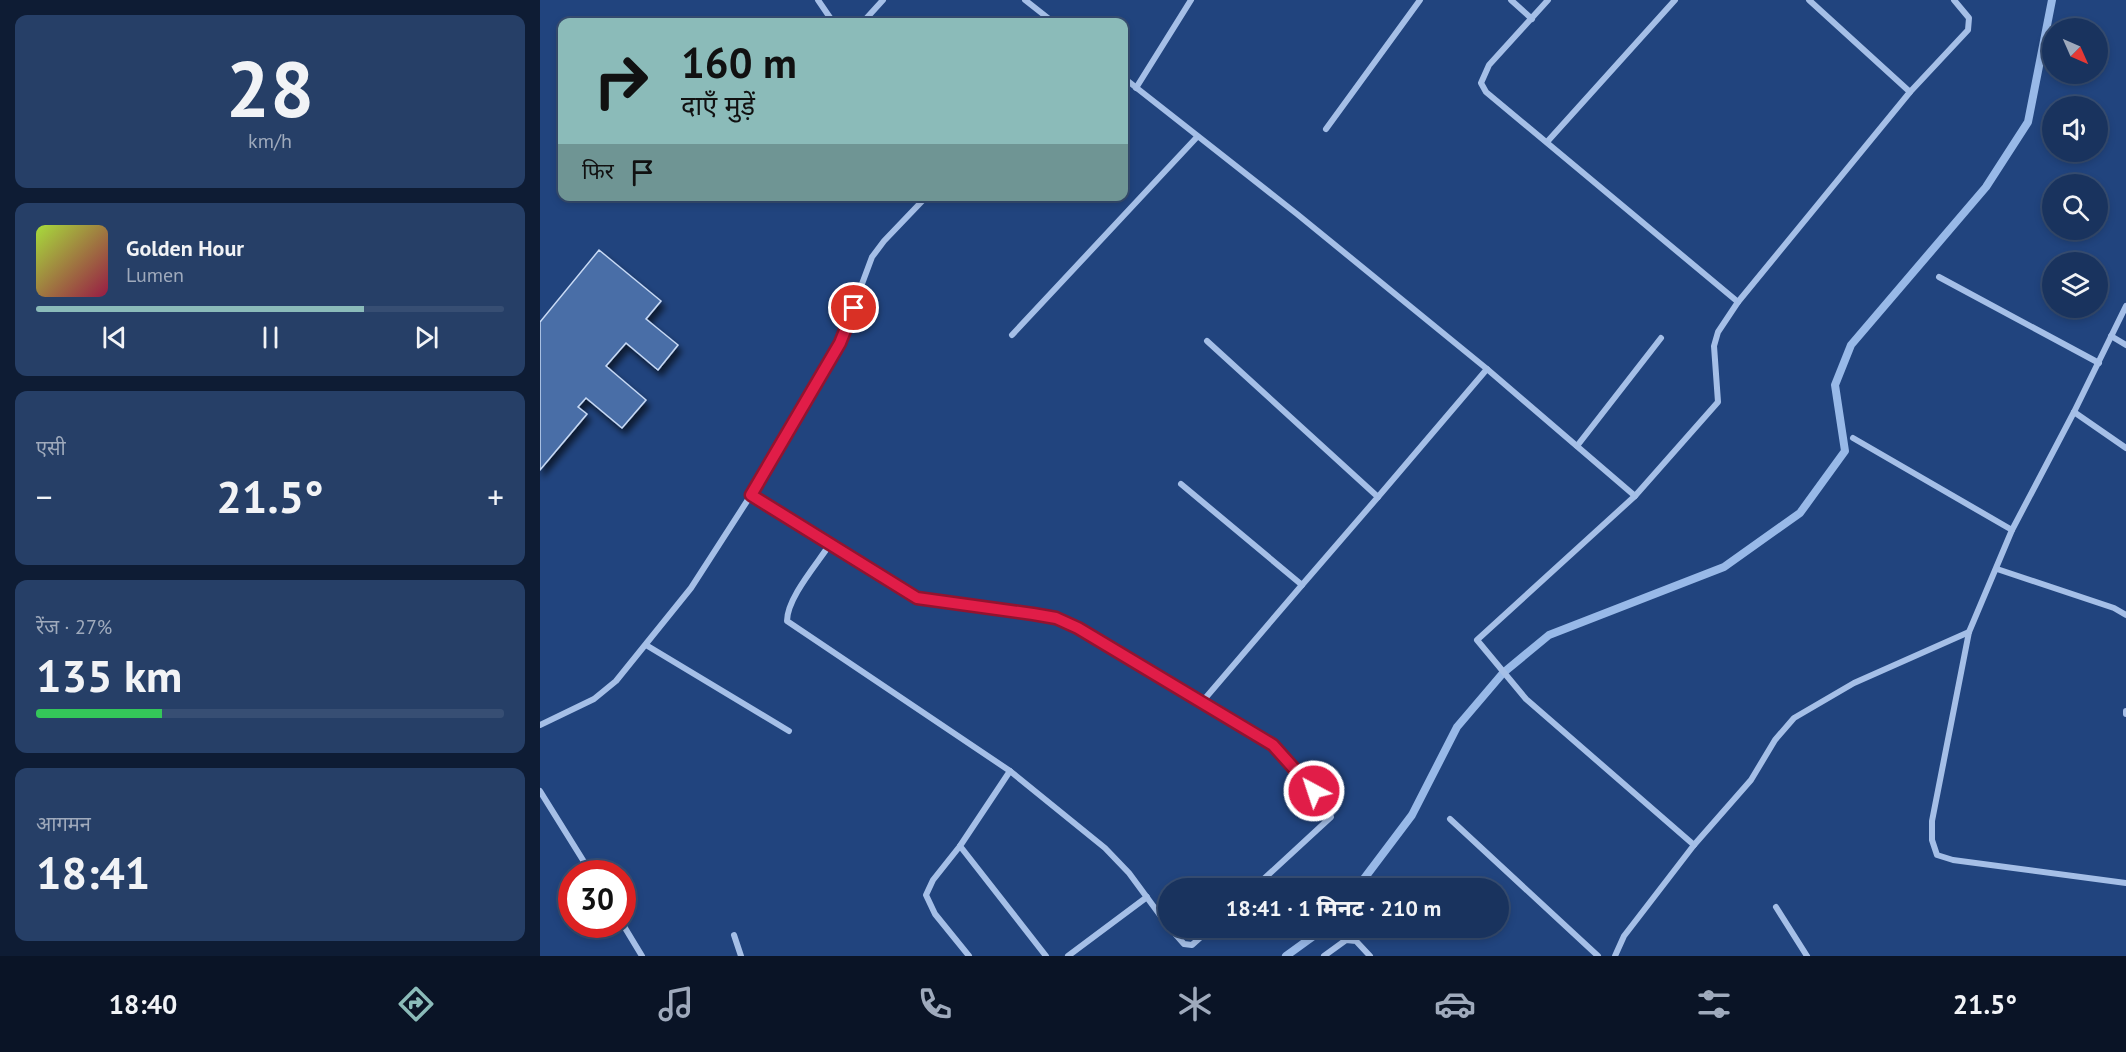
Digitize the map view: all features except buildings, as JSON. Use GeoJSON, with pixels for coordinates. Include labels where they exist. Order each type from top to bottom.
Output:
{"type":"FeatureCollection","features":[{"type":"Feature","properties":{"kind":"street"},"geometry":{"type":"LineString","coordinates":[[819,0],[830,18]]}},
{"type":"Feature","properties":{"kind":"street"},"geometry":{"type":"LineString","coordinates":[[867,18],[883,0]]}},
{"type":"Feature","properties":{"kind":"street"},"geometry":{"type":"LineString","coordinates":[[1025,0],[1048,18]]}},
{"type":"Feature","properties":{"kind":"street"},"geometry":{"type":"LineString","coordinates":[[1136,88],[1191,0]]}},
{"type":"Feature","properties":{"kind":"street"},"geometry":{"type":"LineString","coordinates":[[1326,129],[1420,0]]}},
{"type":"Feature","properties":{"kind":"street"},"geometry":{"type":"LineString","coordinates":[[1511,0],[1532,19]]}},
{"type":"Feature","properties":{"kind":"street"},"geometry":{"type":"LineString","coordinates":[[1548,0],[1489,65],[1481,83],[1486,92],[1738,302]]}},
{"type":"Feature","properties":{"kind":"street"},"geometry":{"type":"LineString","coordinates":[[1547,142],[1675,0]]}},
{"type":"Feature","properties":{"kind":"street"},"geometry":{"type":"LineString","coordinates":[[1809,0],[1910,92]]}},
{"type":"Feature","properties":{"kind":"street"},"geometry":{"type":"LineString","coordinates":[[1694,845],[1511,683],[1477,640],[1635,496],[1718,402],[1714,346],[1718,332],[1738,302],[1910,92],[1968,30],[1969,18],[1954,0]]}},
{"type":"Feature","properties":{"kind":"street"},"geometry":{"type":"LineString","coordinates":[[1128,81],[1297,214],[1487,369],[1635,496]]}},
{"type":"Feature","properties":{"kind":"street"},"geometry":{"type":"LineString","coordinates":[[1012,335],[1197,137]]}},
{"type":"Feature","properties":{"kind":"street"},"geometry":{"type":"LineString","coordinates":[[540,725],[594,699],[616,681],[691,588],[751,495],[840,343],[872,257],[922,201]]}},
{"type":"Feature","properties":{"kind":"street"},"geometry":{"type":"LineString","coordinates":[[1939,277],[2099,363]]}},
{"type":"Feature","properties":{"kind":"street"},"geometry":{"type":"LineString","coordinates":[[2126,306],[2012,530],[1969,632],[1932,821],[1932,840],[1937,855],[1953,860],[2126,883]]}},
{"type":"Feature","properties":{"kind":"street"},"geometry":{"type":"LineString","coordinates":[[2111,336],[2126,345]]}},
{"type":"Feature","properties":{"kind":"street"},"geometry":{"type":"LineString","coordinates":[[1577,446],[1661,338]]}},
{"type":"Feature","properties":{"kind":"street"},"geometry":{"type":"LineString","coordinates":[[1207,341],[1378,497]]}},
{"type":"Feature","properties":{"kind":"street"},"geometry":{"type":"LineString","coordinates":[[1202,702],[1487,369]]}},
{"type":"Feature","properties":{"kind":"street"},"geometry":{"type":"LineString","coordinates":[[2074,412],[2126,448]]}},
{"type":"Feature","properties":{"kind":"street"},"geometry":{"type":"LineString","coordinates":[[1853,438],[2012,530]]}},
{"type":"Feature","properties":{"kind":"street"},"geometry":{"type":"LineString","coordinates":[[1180,484],[1302,585]]}},
{"type":"Feature","properties":{"kind":"street"},"geometry":{"type":"LineString","coordinates":[[751,495],[917,598],[1056,618],[1078,628],[1273,745],[1326,806],[1331,817],[1265,878]]}},
{"type":"Feature","properties":{"kind":"street"},"geometry":{"type":"LineString","coordinates":[[830,544],[793,600],[787,611],[787,621],[1010,771],[1105,848],[1158,912]]}},
{"type":"Feature","properties":{"kind":"street"},"geometry":{"type":"LineString","coordinates":[[1997,569],[2114,608],[2126,615]]}},
{"type":"Feature","properties":{"kind":"street"},"geometry":{"type":"LineString","coordinates":[[1616,956],[1624,936],[1694,845],[1751,780],[1775,740],[1794,718],[1854,683],[1969,632]]}},
{"type":"Feature","properties":{"kind":"street"},"geometry":{"type":"LineString","coordinates":[[646,645],[789,731]]}},
{"type":"Feature","properties":{"kind":"street"},"geometry":{"type":"LineString","coordinates":[[969,956],[935,914],[926,895],[933,880],[960,846],[1010,771]]}},
{"type":"Feature","properties":{"kind":"street"},"geometry":{"type":"LineString","coordinates":[[540,791],[583,860]]}},
{"type":"Feature","properties":{"kind":"street"},"geometry":{"type":"LineString","coordinates":[[1450,819],[1598,956]]}},
{"type":"Feature","properties":{"kind":"street"},"geometry":{"type":"LineString","coordinates":[[960,846],[1046,956]]}},
{"type":"Feature","properties":{"kind":"street"},"geometry":{"type":"LineString","coordinates":[[1068,956],[1147,897]]}},
{"type":"Feature","properties":{"kind":"street"},"geometry":{"type":"LineString","coordinates":[[1776,907],[1807,956]]}},
{"type":"Feature","properties":{"kind":"street"},"geometry":{"type":"LineString","coordinates":[[734,935],[741,956]]}},
{"type":"Feature","properties":{"kind":"street"},"geometry":{"type":"LineString","coordinates":[[631,938],[642,956]]}},
{"type":"Feature","properties":{"kind":"street"},"geometry":{"type":"LineString","coordinates":[[1179,938],[1184,944],[1192,945],[1200,938]]}},
{"type":"Feature","properties":{"kind":"street"},"geometry":{"type":"LineString","coordinates":[[1324,956],[1346,940],[1356,942],[1370,956]]}},
{"type":"Feature","properties":{"kind":"waterway"},"geometry":{"type":"LineString","coordinates":[[1365,878],[1412,815],[1457,727],[1503,673],[1549,635],[1724,567],[1800,513],[1845,451],[1835,385],[1851,345],[1986,187],[2028,122],[2052,0]]}},
{"type":"Feature","properties":{"kind":"waterway"},"geometry":{"type":"LineString","coordinates":[[1286,956],[1311,938]]}},
{"type":"Feature","properties":{"kind":"route"},"geometry":{"type":"LineString","coordinates":[[854,308],[840,343],[751,495],[899,589],[917,598],[1056,618],[1078,628],[1273,745],[1314,791]]}}]}
